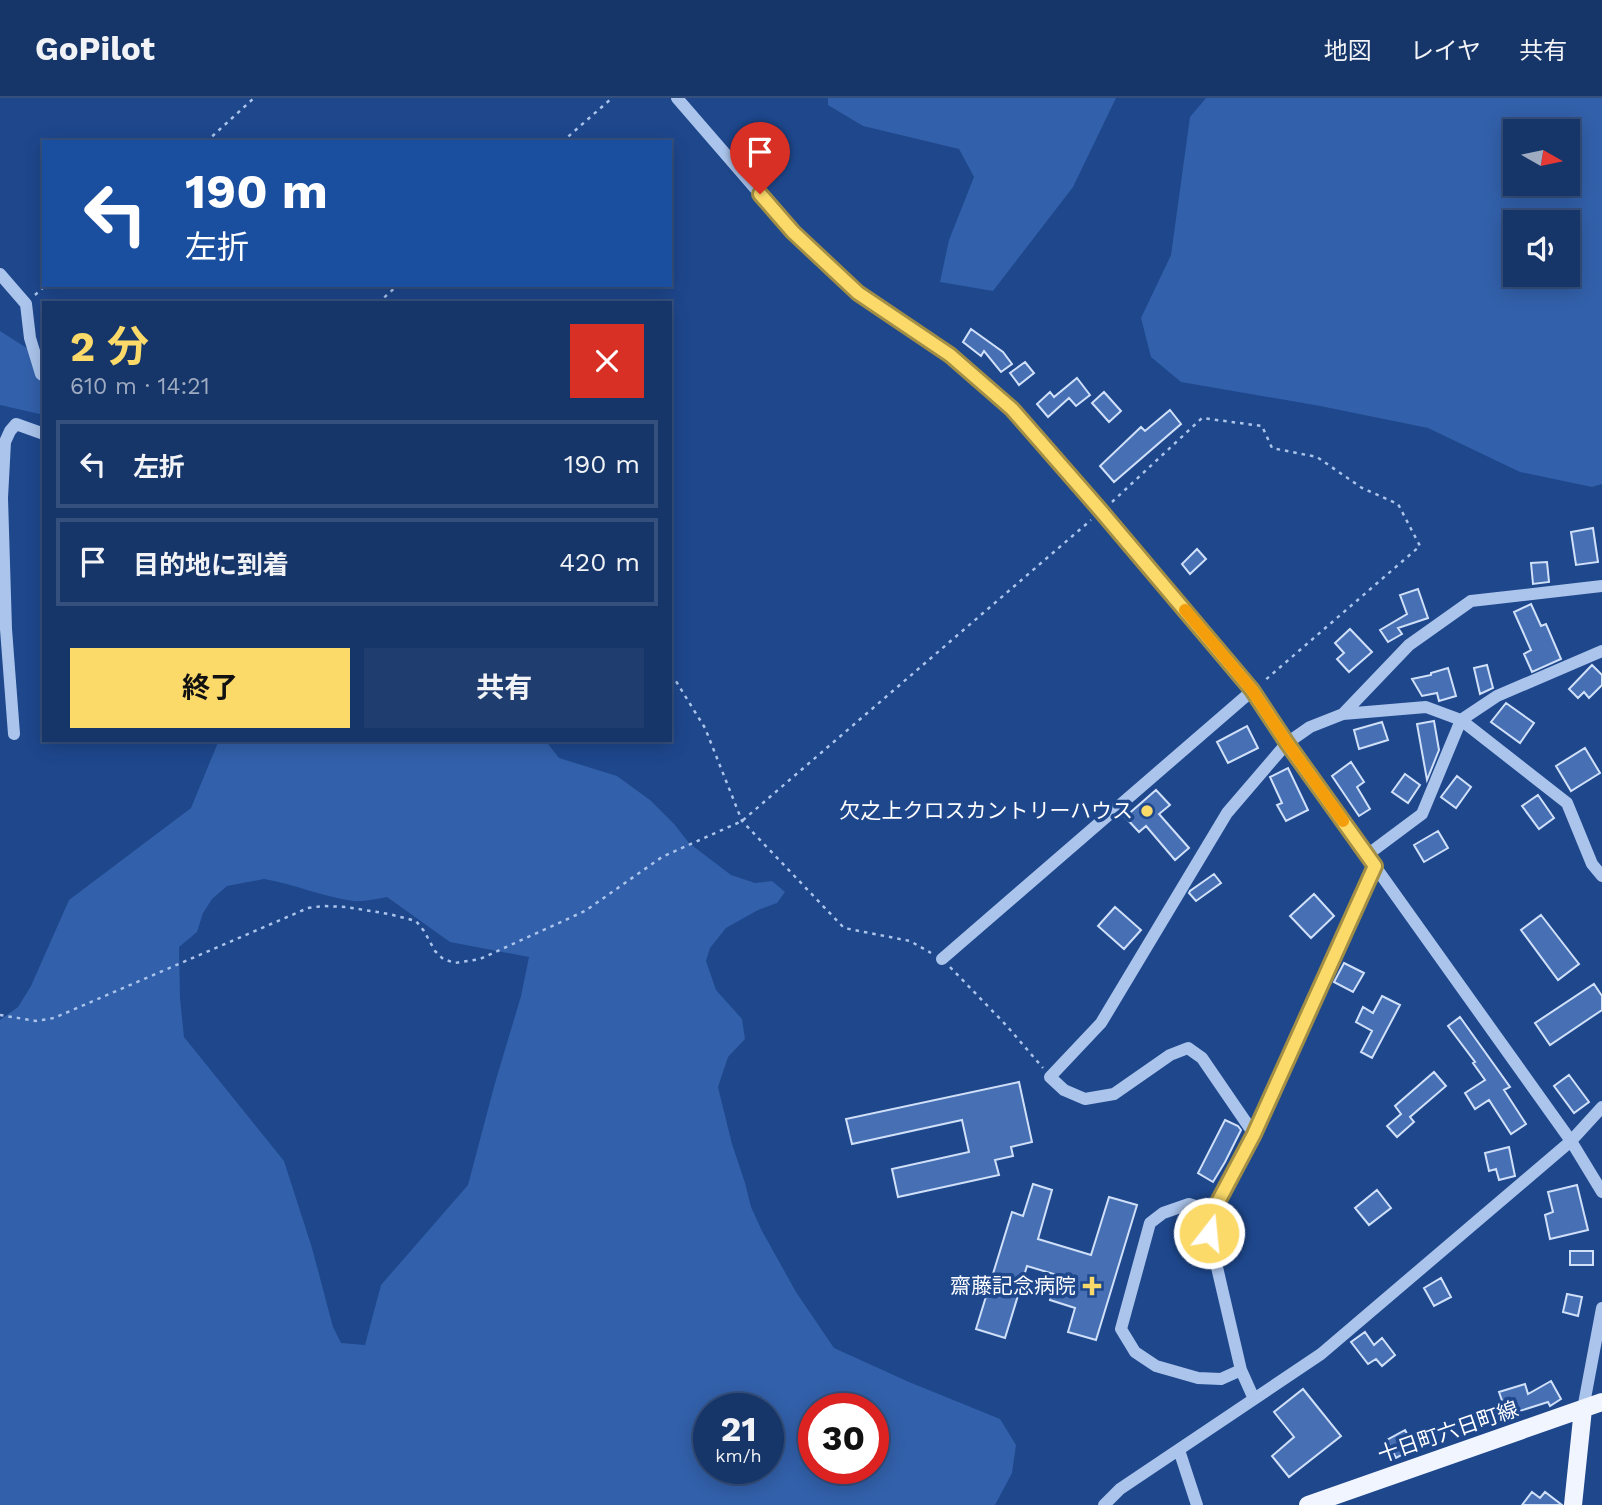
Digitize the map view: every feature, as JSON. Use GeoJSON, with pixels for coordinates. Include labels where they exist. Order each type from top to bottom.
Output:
{"type":"FeatureCollection","features":[{"type":"Feature","properties":{"kind":"main road","name":"十日町六日町線"},"geometry":{"type":"LineString","coordinates":[[1308,1505],[1602,1402]]}},
{"type":"Feature","properties":{"kind":"main road"},"geometry":{"type":"LineString","coordinates":[[1573,1505],[1583,1409]]}},
{"type":"Feature","properties":{"kind":"street"},"geometry":{"type":"LineString","coordinates":[[677,98],[793,232],[858,293],[950,355],[1012,409],[1101,511],[1252,690],[1571,1142],[1602,1192]]}},
{"type":"Feature","properties":{"kind":"street"},"geometry":{"type":"LineString","coordinates":[[0,274],[26,303],[30,338],[42,375]]}},
{"type":"Feature","properties":{"kind":"street"},"geometry":{"type":"LineString","coordinates":[[14,734],[2,498],[5,442],[16,424],[42,433]]}},
{"type":"Feature","properties":{"kind":"street"},"geometry":{"type":"LineString","coordinates":[[1343,714],[1409,645],[1471,601],[1602,586]]}},
{"type":"Feature","properties":{"kind":"street"},"geometry":{"type":"LineString","coordinates":[[1254,1399],[1241,1370],[1209,1233],[1219,1200],[1254,1134],[1371,860],[1422,814],[1461,720],[1497,696],[1602,651]]}},
{"type":"Feature","properties":{"kind":"street"},"geometry":{"type":"LineString","coordinates":[[942,959],[1252,690]]}},
{"type":"Feature","properties":{"kind":"street"},"geometry":{"type":"LineString","coordinates":[[1254,1134],[1202,1058],[1188,1048],[1170,1055],[1114,1094],[1085,1099],[1064,1090],[1051,1077],[1101,1023],[1227,813],[1287,743],[1310,727],[1343,714],[1426,707],[1461,720],[1567,803],[1592,864],[1602,876]]}},
{"type":"Feature","properties":{"kind":"street"},"geometry":{"type":"LineString","coordinates":[[1104,1505],[1120,1489],[1321,1354],[1571,1142],[1602,1107]]}},
{"type":"Feature","properties":{"kind":"street"},"geometry":{"type":"LineString","coordinates":[[1215,1212],[1189,1204],[1163,1213],[1150,1223],[1121,1329],[1135,1352],[1157,1366],[1198,1378],[1221,1379],[1241,1370]]}},
{"type":"Feature","properties":{"kind":"street"},"geometry":{"type":"LineString","coordinates":[[1583,1409],[1602,1308]]}},
{"type":"Feature","properties":{"kind":"street"},"geometry":{"type":"LineString","coordinates":[[1180,1450],[1197,1505]]}},
{"type":"Feature","properties":{"kind":"path"},"geometry":{"type":"LineString","coordinates":[[208,140],[254,98]]}},
{"type":"Feature","properties":{"kind":"path"},"geometry":{"type":"LineString","coordinates":[[564,140],[612,98]]}},
{"type":"Feature","properties":{"kind":"path"},"geometry":{"type":"LineString","coordinates":[[381,301],[396,287]]}},
{"type":"Feature","properties":{"kind":"path"},"geometry":{"type":"LineString","coordinates":[[0,1015],[36,1021],[54,1018],[307,908],[346,907],[416,920],[435,951],[443,959],[455,963],[480,959],[585,911],[663,857],[742,821],[1101,511],[1202,418],[1262,426],[1272,448],[1317,457],[1362,488],[1398,505],[1420,546],[1252,690]]}},
{"type":"Feature","properties":{"kind":"path"},"geometry":{"type":"LineString","coordinates":[[672,677],[705,727],[742,821],[844,928],[910,941],[942,959],[998,1016],[1051,1077]]}},
{"type":"Feature","properties":{"kind":"shaded area"},"geometry":{"type":"Polygon","coordinates":[[[828,98],[1116,98],[1073,187],[993,291],[940,282],[949,240],[974,177],[959,149],[863,126],[828,105],[828,98]]]}},
{"type":"Feature","properties":{"kind":"shaded area"},"geometry":{"type":"Polygon","coordinates":[[[1206,98],[1602,98],[1602,484],[1592,487],[1520,472],[1428,428],[1181,382],[1151,357],[1141,318],[1171,255],[1190,117],[1206,98]]]}},
{"type":"Feature","properties":{"kind":"shaded area"},"geometry":{"type":"Polygon","coordinates":[[[0,331],[42,358],[42,415],[0,405],[0,331]]]}},
{"type":"Feature","properties":{"kind":"shaded area"},"geometry":{"type":"Polygon","coordinates":[[[218,742],[547,742],[559,758],[617,776],[650,800],[689,843],[731,875],[755,883],[772,881],[785,892],[777,903],[726,928],[710,948],[706,961],[716,990],[742,1019],[745,1039],[728,1057],[718,1087],[732,1144],[751,1207],[796,1292],[834,1348],[1000,1419],[1016,1445],[1012,1473],[995,1505],[0,1505],[0,1020],[18,1007],[31,986],[69,900],[191,808],[218,742]],[[264,879],[227,886],[212,899],[203,913],[197,932],[179,947],[180,998],[184,1037],[284,1161],[312,1248],[333,1327],[341,1343],[365,1345],[381,1285],[468,1185],[521,996],[529,957],[450,942],[387,897],[353,901],[264,879]]]}},
{"type":"Feature","properties":{"kind":"building"},"geometry":{"type":"Polygon","coordinates":[[[971,329],[1003,352],[1012,364],[1001,372],[984,351],[981,356],[963,342],[971,329]]]}},
{"type":"Feature","properties":{"kind":"building"},"geometry":{"type":"Polygon","coordinates":[[[1025,362],[1034,373],[1019,385],[1010,373],[1025,362]]]}},
{"type":"Feature","properties":{"kind":"building"},"geometry":{"type":"Polygon","coordinates":[[[1077,378],[1090,395],[1076,406],[1069,398],[1048,417],[1037,404],[1050,392],[1054,397],[1077,378]]]}},
{"type":"Feature","properties":{"kind":"building"},"geometry":{"type":"Polygon","coordinates":[[[1104,392],[1121,411],[1109,422],[1092,403],[1104,392]]]}},
{"type":"Feature","properties":{"kind":"building"},"geometry":{"type":"Polygon","coordinates":[[[1170,410],[1181,424],[1114,482],[1100,466],[1141,427],[1145,431],[1170,410]]]}},
{"type":"Feature","properties":{"kind":"building"},"geometry":{"type":"Polygon","coordinates":[[[1593,528],[1598,562],[1576,565],[1571,532],[1593,528]]]}},
{"type":"Feature","properties":{"kind":"building"},"geometry":{"type":"Polygon","coordinates":[[[1197,549],[1206,559],[1190,574],[1182,564],[1197,549]]]}},
{"type":"Feature","properties":{"kind":"building"},"geometry":{"type":"Polygon","coordinates":[[[1547,562],[1549,582],[1533,584],[1531,563],[1547,562]]]}},
{"type":"Feature","properties":{"kind":"building"},"geometry":{"type":"Polygon","coordinates":[[[1418,589],[1428,618],[1398,628],[1402,634],[1388,642],[1380,630],[1407,614],[1400,595],[1418,589]]]}},
{"type":"Feature","properties":{"kind":"building"},"geometry":{"type":"Polygon","coordinates":[[[1531,604],[1541,626],[1546,624],[1561,659],[1532,672],[1524,654],[1531,650],[1514,612],[1531,604]]]}},
{"type":"Feature","properties":{"kind":"building"},"geometry":{"type":"Polygon","coordinates":[[[1350,629],[1372,652],[1349,672],[1337,659],[1344,653],[1335,643],[1350,629]]]}},
{"type":"Feature","properties":{"kind":"building"},"geometry":{"type":"Polygon","coordinates":[[[1487,665],[1493,688],[1480,694],[1474,668],[1487,665]]]}},
{"type":"Feature","properties":{"kind":"building"},"geometry":{"type":"Polygon","coordinates":[[[1592,665],[1602,675],[1602,685],[1589,698],[1584,692],[1578,698],[1569,689],[1592,665]]]}},
{"type":"Feature","properties":{"kind":"building"},"geometry":{"type":"Polygon","coordinates":[[[1448,668],[1456,696],[1439,701],[1437,693],[1422,696],[1412,679],[1448,668]]]}},
{"type":"Feature","properties":{"kind":"building"},"geometry":{"type":"Polygon","coordinates":[[[1506,703],[1534,723],[1520,743],[1491,722],[1506,703]]]}},
{"type":"Feature","properties":{"kind":"building"},"geometry":{"type":"Polygon","coordinates":[[[1434,721],[1439,750],[1427,780],[1417,724],[1434,721]]]}},
{"type":"Feature","properties":{"kind":"building"},"geometry":{"type":"Polygon","coordinates":[[[1382,722],[1388,740],[1359,749],[1354,730],[1382,722]]]}},
{"type":"Feature","properties":{"kind":"building"},"geometry":{"type":"Polygon","coordinates":[[[1247,726],[1258,748],[1228,763],[1217,742],[1247,726]]]}},
{"type":"Feature","properties":{"kind":"building"},"geometry":{"type":"Polygon","coordinates":[[[1585,748],[1600,773],[1571,791],[1556,766],[1585,748]]]}},
{"type":"Feature","properties":{"kind":"building"},"geometry":{"type":"Polygon","coordinates":[[[1351,762],[1364,782],[1357,787],[1370,809],[1359,816],[1332,776],[1351,762]]]}},
{"type":"Feature","properties":{"kind":"building"},"geometry":{"type":"Polygon","coordinates":[[[1288,768],[1308,810],[1286,821],[1277,805],[1282,803],[1270,777],[1288,768]]]}},
{"type":"Feature","properties":{"kind":"building"},"geometry":{"type":"Polygon","coordinates":[[[1405,774],[1420,785],[1408,803],[1392,792],[1405,774]]]}},
{"type":"Feature","properties":{"kind":"building"},"geometry":{"type":"Polygon","coordinates":[[[1457,776],[1471,787],[1456,808],[1441,797],[1457,776]]]}},
{"type":"Feature","properties":{"kind":"building"},"geometry":{"type":"Polygon","coordinates":[[[1156,790],[1170,805],[1159,814],[1189,848],[1175,860],[1146,826],[1139,832],[1125,817],[1156,790]]]}},
{"type":"Feature","properties":{"kind":"building"},"geometry":{"type":"Polygon","coordinates":[[[1538,795],[1554,818],[1539,829],[1522,806],[1538,795]]]}},
{"type":"Feature","properties":{"kind":"building"},"geometry":{"type":"Polygon","coordinates":[[[1438,831],[1448,848],[1424,862],[1414,845],[1438,831]]]}},
{"type":"Feature","properties":{"kind":"building"},"geometry":{"type":"Polygon","coordinates":[[[1214,874],[1221,883],[1196,901],[1190,891],[1214,874]]]}},
{"type":"Feature","properties":{"kind":"building"},"geometry":{"type":"Polygon","coordinates":[[[1314,894],[1334,916],[1311,938],[1290,916],[1314,894]]]}},
{"type":"Feature","properties":{"kind":"building"},"geometry":{"type":"Polygon","coordinates":[[[1115,907],[1141,930],[1124,949],[1098,926],[1115,907]]]}},
{"type":"Feature","properties":{"kind":"building"},"geometry":{"type":"Polygon","coordinates":[[[1541,915],[1579,964],[1558,980],[1521,930],[1541,915]]]}},
{"type":"Feature","properties":{"kind":"building"},"geometry":{"type":"Polygon","coordinates":[[[1344,963],[1364,973],[1353,992],[1334,982],[1344,963]]]}},
{"type":"Feature","properties":{"kind":"building"},"geometry":{"type":"Polygon","coordinates":[[[1594,984],[1602,996],[1602,1010],[1550,1045],[1535,1023],[1594,984]]]}},
{"type":"Feature","properties":{"kind":"building"},"geometry":{"type":"Polygon","coordinates":[[[1382,996],[1400,1005],[1372,1058],[1361,1052],[1372,1031],[1356,1022],[1363,1007],[1373,1013],[1382,996]]]}},
{"type":"Feature","properties":{"kind":"building"},"geometry":{"type":"Polygon","coordinates":[[[1460,1017],[1510,1087],[1504,1090],[1526,1124],[1511,1134],[1489,1100],[1475,1109],[1465,1093],[1485,1080],[1448,1026],[1460,1017]]]}},
{"type":"Feature","properties":{"kind":"building"},"geometry":{"type":"Polygon","coordinates":[[[1434,1072],[1446,1086],[1410,1117],[1414,1122],[1397,1137],[1387,1126],[1401,1114],[1395,1106],[1434,1072]]]}},
{"type":"Feature","properties":{"kind":"building"},"geometry":{"type":"Polygon","coordinates":[[[1569,1075],[1589,1102],[1574,1113],[1554,1086],[1569,1075]]]}},
{"type":"Feature","properties":{"kind":"building"},"geometry":{"type":"Polygon","coordinates":[[[1019,1082],[1032,1142],[1011,1147],[1013,1156],[995,1160],[999,1175],[898,1197],[892,1169],[969,1152],[962,1120],[852,1144],[846,1119],[1019,1082]]]}},
{"type":"Feature","properties":{"kind":"building"},"geometry":{"type":"Polygon","coordinates":[[[1225,1120],[1241,1130],[1213,1182],[1198,1173],[1225,1120]]]}},
{"type":"Feature","properties":{"kind":"building"},"geometry":{"type":"Polygon","coordinates":[[[1509,1147],[1515,1176],[1499,1180],[1496,1169],[1489,1171],[1485,1153],[1509,1147]]]}},
{"type":"Feature","properties":{"kind":"building"},"geometry":{"type":"Polygon","coordinates":[[[1033,1184],[1052,1190],[1038,1239],[1091,1255],[1109,1197],[1137,1205],[1096,1340],[1068,1332],[1075,1308],[1050,1300],[1057,1275],[1027,1266],[1005,1338],[976,1329],[1012,1212],[1023,1216],[1033,1184]]]}},
{"type":"Feature","properties":{"kind":"building"},"geometry":{"type":"Polygon","coordinates":[[[1577,1185],[1588,1230],[1550,1239],[1545,1215],[1553,1212],[1548,1192],[1577,1185]]]}},
{"type":"Feature","properties":{"kind":"building"},"geometry":{"type":"Polygon","coordinates":[[[1377,1190],[1391,1208],[1369,1225],[1355,1208],[1377,1190]]]}},
{"type":"Feature","properties":{"kind":"building"},"geometry":{"type":"Polygon","coordinates":[[[1570,1251],[1593,1251],[1593,1265],[1570,1265],[1570,1251]]]}},
{"type":"Feature","properties":{"kind":"building"},"geometry":{"type":"Polygon","coordinates":[[[1441,1278],[1451,1297],[1434,1306],[1424,1288],[1441,1278]]]}},
{"type":"Feature","properties":{"kind":"building"},"geometry":{"type":"Polygon","coordinates":[[[1567,1294],[1582,1297],[1578,1316],[1563,1312],[1567,1294]]]}},
{"type":"Feature","properties":{"kind":"building"},"geometry":{"type":"Polygon","coordinates":[[[1365,1332],[1374,1345],[1382,1338],[1395,1355],[1382,1366],[1376,1359],[1368,1364],[1351,1342],[1365,1332]]]}},
{"type":"Feature","properties":{"kind":"building"},"geometry":{"type":"Polygon","coordinates":[[[1551,1381],[1561,1399],[1550,1406],[1548,1402],[1507,1415],[1499,1392],[1525,1384],[1528,1394],[1551,1381]]]}},
{"type":"Feature","properties":{"kind":"building"},"geometry":{"type":"Polygon","coordinates":[[[1303,1389],[1341,1436],[1289,1477],[1272,1456],[1294,1437],[1274,1412],[1303,1389]]]}},
{"type":"Feature","properties":{"kind":"building"},"geometry":{"type":"Polygon","coordinates":[[[1405,1430],[1415,1448],[1396,1458],[1387,1440],[1405,1430]]]}},
{"type":"Feature","properties":{"kind":"building"},"geometry":{"type":"Polygon","coordinates":[[[1532,1492],[1540,1498],[1545,1492],[1562,1505],[1522,1505],[1532,1492]]]}},
{"type":"Feature","properties":{"kind":"slow traffic"},"geometry":{"type":"LineString","coordinates":[[1185,610],[1252,690],[1343,821]]}},
{"type":"Feature","properties":{"kind":"place","name":"欠之上クロスカントリーハウス"},"geometry":{"type":"Point","coordinates":[1147,811]}},
{"type":"Feature","properties":{"kind":"place","name":"齋藤記念病院"},"geometry":{"type":"Point","coordinates":[1092,1286]}},
{"type":"Feature","properties":{"kind":"route"},"geometry":{"type":"LineString","coordinates":[[760,194],[793,232],[858,293],[950,355],[1012,409],[1252,690],[1375,866],[1254,1134],[1219,1200],[1209,1233]]}}]}
